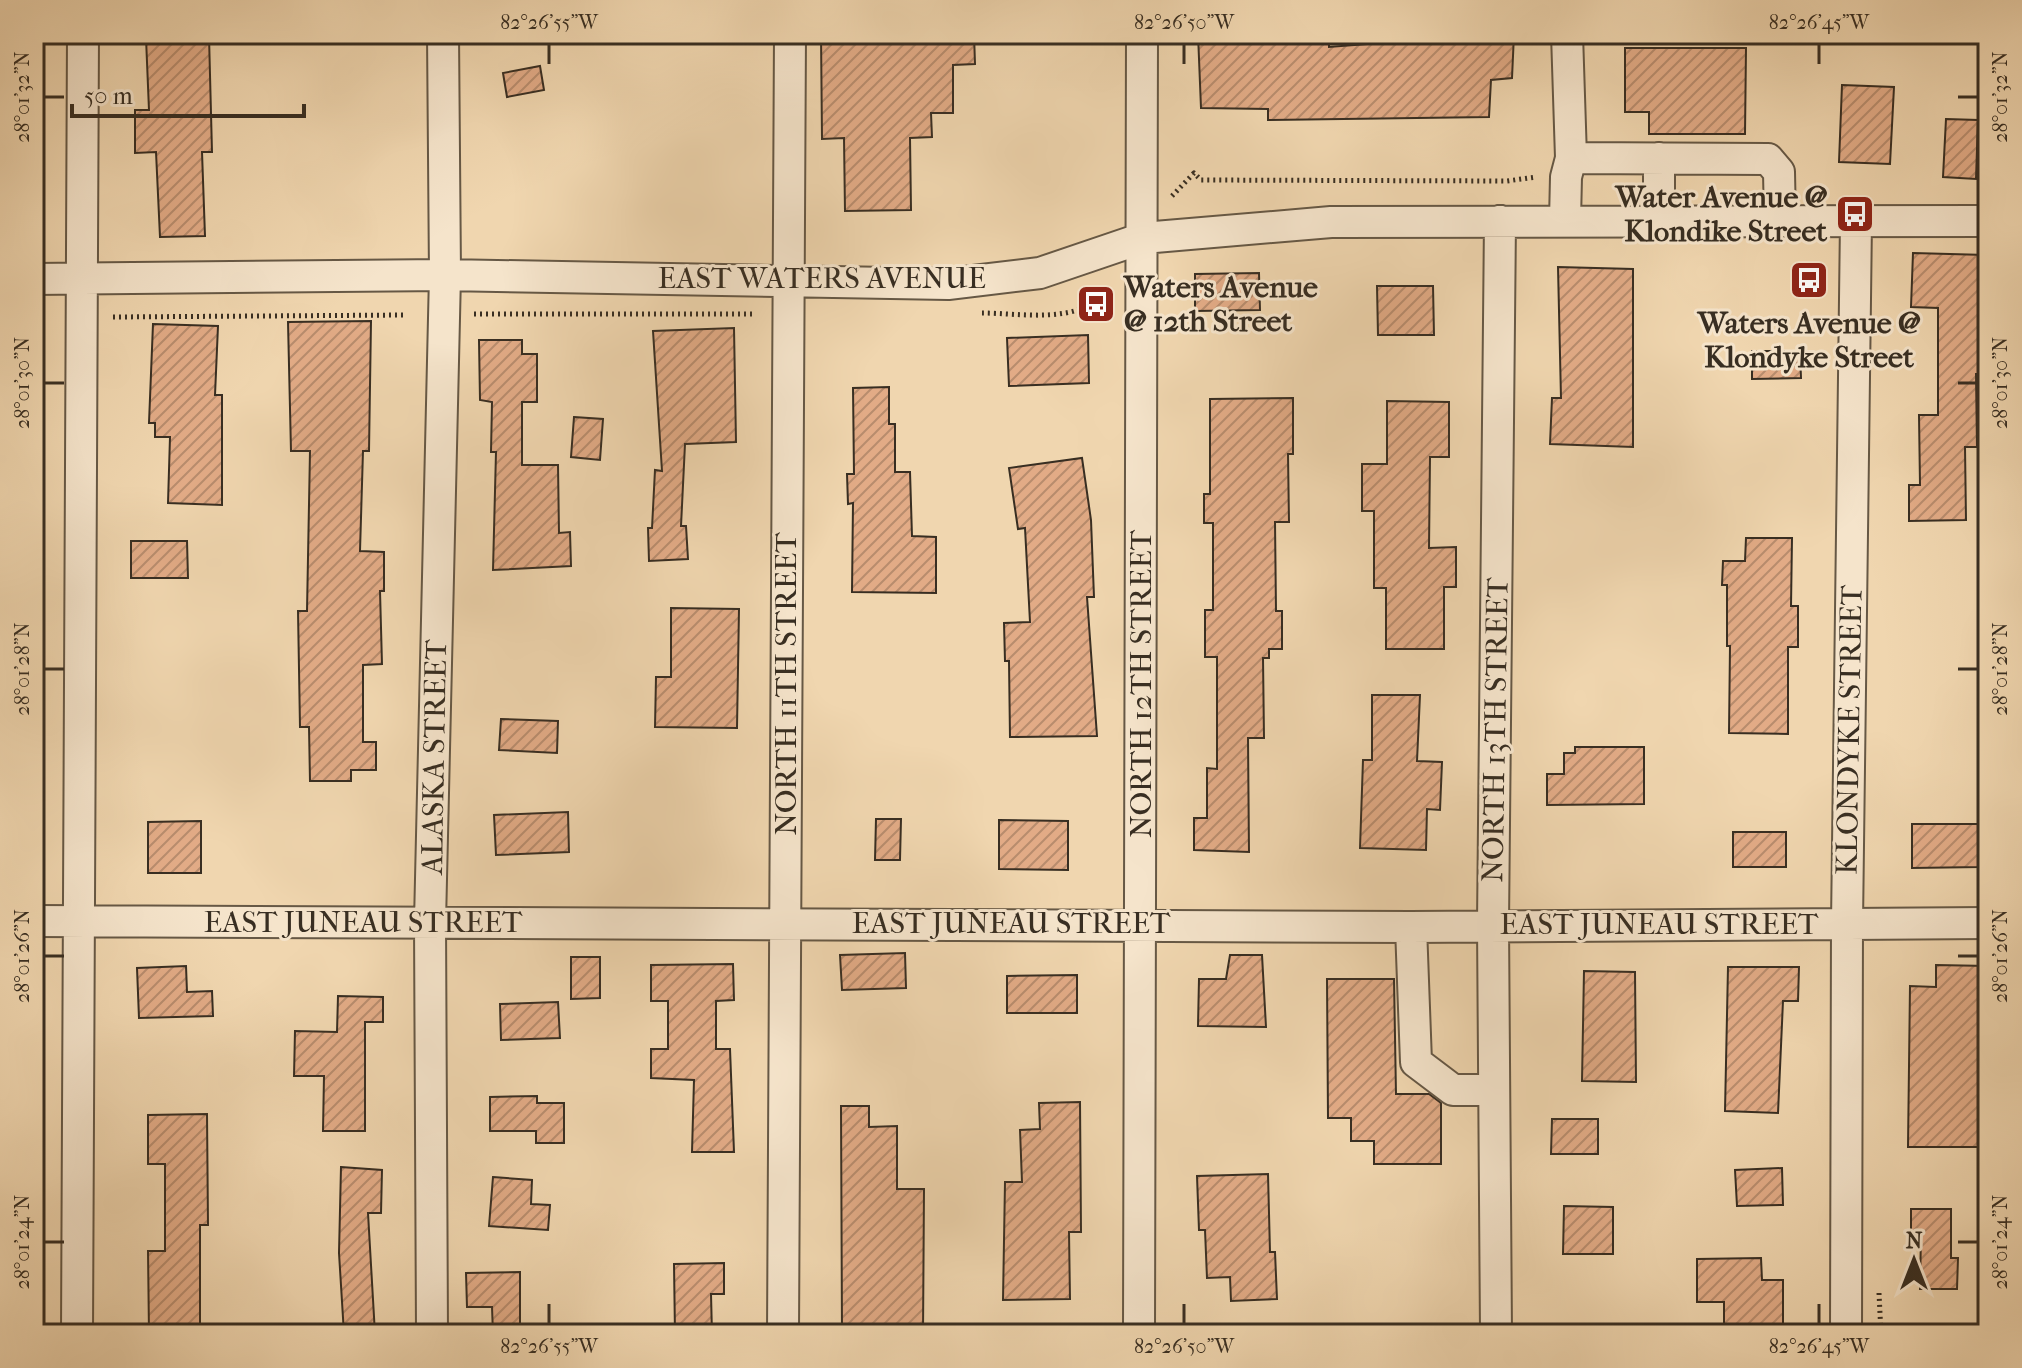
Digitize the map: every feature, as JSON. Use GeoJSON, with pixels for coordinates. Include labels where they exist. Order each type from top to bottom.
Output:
{"type":"FeatureCollection","features":[{"type":"Feature","properties":{"kind":"street"},"geometry":{"type":"LineString","coordinates":[[77,1334],[83,34]]}},
{"type":"Feature","properties":{"kind":"street","name":"ALASKA STREET"},"geometry":{"type":"LineString","coordinates":[[432,1334],[430,922],[445,275],[443,34]]}},
{"type":"Feature","properties":{"kind":"street","name":"NORTH 11TH STREET"},"geometry":{"type":"LineString","coordinates":[[783,1334],[790,34]]}},
{"type":"Feature","properties":{"kind":"street","name":"NORTH 12TH STREET"},"geometry":{"type":"LineString","coordinates":[[1139,1334],[1142,34]]}},
{"type":"Feature","properties":{"kind":"street"},"geometry":{"type":"LineString","coordinates":[[1565,220],[1566,177],[1571,158],[1567,34]]}},
{"type":"Feature","properties":{"kind":"street"},"geometry":{"type":"LineString","coordinates":[[1571,158],[1768,159],[1779,172],[1780,221]]}},
{"type":"Feature","properties":{"kind":"street"},"geometry":{"type":"LineString","coordinates":[[1659,158],[1659,220]]}},
{"type":"Feature","properties":{"kind":"street","name":"NORTH 13TH STREET"},"geometry":{"type":"LineString","coordinates":[[1496,1334],[1493,924],[1500,221]]}},
{"type":"Feature","properties":{"kind":"street","name":"KLONDYKE STREET"},"geometry":{"type":"LineString","coordinates":[[1846,1334],[1847,923],[1856,221]]}},
{"type":"Feature","properties":{"kind":"street","name":"EAST WATERS AVENUE"},"geometry":{"type":"LineString","coordinates":[[34,279],[445,275],[948,284],[1040,273],[1143,238],[1331,222],[1988,221]]}},
{"type":"Feature","properties":{"kind":"street","name":"EAST JUNEAU STREET"},"geometry":{"type":"LineString","coordinates":[[34,921],[1411,927],[1493,924],[1988,923]]}},
{"type":"Feature","properties":{"kind":"street"},"geometry":{"type":"LineString","coordinates":[[1411,927],[1416,1062],[1453,1090],[1494,1090]]}},
{"type":"Feature","properties":{"kind":"path"},"geometry":{"type":"LineString","coordinates":[[1172,196],[1194,173],[1201,180],[1507,181],[1536,177],[1541,172]]}},
{"type":"Feature","properties":{"kind":"path"},"geometry":{"type":"LineString","coordinates":[[110,320],[114,315],[407,315]]}},
{"type":"Feature","properties":{"kind":"building"},"geometry":{"type":"Polygon","coordinates":[[[821,34],[974,34],[975,64],[953,65],[953,113],[931,113],[932,137],[910,138],[911,210],[845,211],[844,138],[822,139],[821,34]]]}},
{"type":"Feature","properties":{"kind":"building"},"geometry":{"type":"Polygon","coordinates":[[[1198,34],[1329,34],[1329,47],[1393,42],[1394,34],[1514,34],[1512,78],[1491,80],[1489,117],[1268,120],[1268,109],[1201,108],[1198,34]]]}},
{"type":"Feature","properties":{"kind":"building"},"geometry":{"type":"Polygon","coordinates":[[[209,36],[212,152],[202,152],[205,236],[160,237],[156,152],[135,153],[135,110],[149,110],[146,38],[209,36]]]}},
{"type":"Feature","properties":{"kind":"building"},"geometry":{"type":"Polygon","coordinates":[[[1625,48],[1746,48],[1745,134],[1649,134],[1649,112],[1625,112],[1625,48]]]}},
{"type":"Feature","properties":{"kind":"building"},"geometry":{"type":"Polygon","coordinates":[[[540,66],[544,90],[507,97],[503,73],[540,66]]]}},
{"type":"Feature","properties":{"kind":"building"},"geometry":{"type":"Polygon","coordinates":[[[1842,85],[1894,87],[1890,164],[1839,162],[1842,85]]]}},
{"type":"Feature","properties":{"kind":"building"},"geometry":{"type":"Polygon","coordinates":[[[1946,119],[1978,120],[1976,179],[1943,177],[1946,119]]]}},
{"type":"Feature","properties":{"kind":"building"},"geometry":{"type":"Polygon","coordinates":[[[1913,253],[1986,255],[1984,333],[1988,333],[1988,374],[1976,374],[1977,447],[1965,447],[1966,520],[1909,521],[1909,485],[1920,485],[1919,415],[1938,415],[1938,308],[1911,307],[1913,253]]]}},
{"type":"Feature","properties":{"kind":"building"},"geometry":{"type":"Polygon","coordinates":[[[1558,267],[1633,269],[1633,447],[1550,444],[1552,398],[1561,398],[1558,267]]]}},
{"type":"Feature","properties":{"kind":"building"},"geometry":{"type":"Polygon","coordinates":[[[1259,273],[1260,310],[1195,311],[1195,274],[1259,273]]]}},
{"type":"Feature","properties":{"kind":"building"},"geometry":{"type":"Polygon","coordinates":[[[1377,286],[1433,286],[1434,335],[1378,335],[1377,286]]]}},
{"type":"Feature","properties":{"kind":"building"},"geometry":{"type":"Polygon","coordinates":[[[371,321],[369,451],[363,451],[360,551],[384,552],[384,591],[380,591],[382,664],[363,665],[363,742],[376,742],[376,770],[351,770],[351,781],[310,781],[309,727],[300,727],[298,611],[307,611],[310,451],[291,451],[288,322],[371,321]]]}},
{"type":"Feature","properties":{"kind":"building"},"geometry":{"type":"Polygon","coordinates":[[[153,324],[218,326],[215,395],[222,395],[222,505],[168,503],[170,437],[155,437],[155,423],[149,423],[153,324]]]}},
{"type":"Feature","properties":{"kind":"building"},"geometry":{"type":"Polygon","coordinates":[[[734,328],[736,442],[685,444],[681,526],[686,526],[688,559],[649,561],[648,528],[652,528],[655,470],[662,471],[653,331],[734,328]]]}},
{"type":"Feature","properties":{"kind":"building"},"geometry":{"type":"Polygon","coordinates":[[[1088,335],[1089,383],[1009,386],[1007,338],[1088,335]]]}},
{"type":"Feature","properties":{"kind":"building"},"geometry":{"type":"Polygon","coordinates":[[[479,340],[522,340],[522,354],[537,354],[537,402],[522,402],[522,465],[558,465],[559,533],[570,532],[571,566],[493,570],[496,452],[491,452],[492,402],[480,400],[479,340]]]}},
{"type":"Feature","properties":{"kind":"building"},"geometry":{"type":"Polygon","coordinates":[[[1752,351],[1800,351],[1801,378],[1752,379],[1752,351]]]}},
{"type":"Feature","properties":{"kind":"building"},"geometry":{"type":"Polygon","coordinates":[[[889,387],[889,424],[895,424],[895,472],[910,472],[912,536],[936,537],[936,593],[852,592],[853,503],[848,504],[847,474],[854,474],[853,388],[889,387]]]}},
{"type":"Feature","properties":{"kind":"building"},"geometry":{"type":"Polygon","coordinates":[[[1293,398],[1293,454],[1288,454],[1289,522],[1275,522],[1276,611],[1282,611],[1282,649],[1269,649],[1269,658],[1263,658],[1264,738],[1248,738],[1249,852],[1194,850],[1194,818],[1207,818],[1207,768],[1217,769],[1217,657],[1205,657],[1205,610],[1213,610],[1213,523],[1204,523],[1204,494],[1210,494],[1210,399],[1293,398]]]}},
{"type":"Feature","properties":{"kind":"building"},"geometry":{"type":"Polygon","coordinates":[[[1387,401],[1449,402],[1449,457],[1430,457],[1429,548],[1456,547],[1456,587],[1444,587],[1444,649],[1386,649],[1386,588],[1374,588],[1374,511],[1362,511],[1362,464],[1387,464],[1387,401]]]}},
{"type":"Feature","properties":{"kind":"building"},"geometry":{"type":"Polygon","coordinates":[[[574,417],[603,419],[600,460],[571,457],[574,417]]]}},
{"type":"Feature","properties":{"kind":"building"},"geometry":{"type":"Polygon","coordinates":[[[1082,458],[1091,520],[1094,597],[1087,597],[1097,736],[1010,737],[1009,661],[1005,661],[1004,623],[1030,622],[1025,528],[1018,529],[1009,468],[1082,458]]]}},
{"type":"Feature","properties":{"kind":"building"},"geometry":{"type":"Polygon","coordinates":[[[1746,538],[1792,538],[1791,606],[1798,606],[1798,647],[1788,647],[1788,734],[1729,733],[1730,646],[1727,646],[1727,585],[1722,585],[1723,561],[1745,561],[1746,538]]]}},
{"type":"Feature","properties":{"kind":"building"},"geometry":{"type":"Polygon","coordinates":[[[131,541],[187,541],[188,578],[131,578],[131,541]]]}},
{"type":"Feature","properties":{"kind":"building"},"geometry":{"type":"Polygon","coordinates":[[[671,608],[739,609],[737,728],[655,727],[656,677],[671,677],[671,608]]]}},
{"type":"Feature","properties":{"kind":"building"},"geometry":{"type":"Polygon","coordinates":[[[1372,695],[1420,695],[1417,761],[1442,762],[1440,810],[1427,809],[1426,850],[1360,848],[1363,760],[1372,760],[1372,695]]]}},
{"type":"Feature","properties":{"kind":"building"},"geometry":{"type":"Polygon","coordinates":[[[501,719],[558,721],[557,753],[499,750],[501,719]]]}},
{"type":"Feature","properties":{"kind":"building"},"geometry":{"type":"Polygon","coordinates":[[[1575,747],[1644,747],[1644,804],[1547,805],[1547,774],[1564,774],[1564,753],[1575,753],[1575,747]]]}},
{"type":"Feature","properties":{"kind":"building"},"geometry":{"type":"Polygon","coordinates":[[[568,812],[569,852],[496,855],[494,815],[568,812]]]}},
{"type":"Feature","properties":{"kind":"building"},"geometry":{"type":"Polygon","coordinates":[[[876,819],[901,819],[900,860],[875,860],[876,819]]]}},
{"type":"Feature","properties":{"kind":"building"},"geometry":{"type":"Polygon","coordinates":[[[999,820],[1068,821],[1068,870],[999,869],[999,820]]]}},
{"type":"Feature","properties":{"kind":"building"},"geometry":{"type":"Polygon","coordinates":[[[201,821],[201,873],[148,873],[148,822],[201,821]]]}},
{"type":"Feature","properties":{"kind":"building"},"geometry":{"type":"Polygon","coordinates":[[[1912,824],[1979,824],[1980,867],[1912,868],[1912,824]]]}},
{"type":"Feature","properties":{"kind":"building"},"geometry":{"type":"Polygon","coordinates":[[[1733,832],[1786,832],[1786,867],[1733,867],[1733,832]]]}},
{"type":"Feature","properties":{"kind":"building"},"geometry":{"type":"Polygon","coordinates":[[[905,953],[906,988],[842,990],[840,955],[905,953]]]}},
{"type":"Feature","properties":{"kind":"building"},"geometry":{"type":"Polygon","coordinates":[[[1230,955],[1262,955],[1266,1027],[1198,1026],[1199,979],[1226,979],[1230,955]]]}},
{"type":"Feature","properties":{"kind":"building"},"geometry":{"type":"Polygon","coordinates":[[[571,957],[600,957],[600,998],[571,999],[571,957]]]}},
{"type":"Feature","properties":{"kind":"building"},"geometry":{"type":"Polygon","coordinates":[[[733,964],[734,1000],[716,1001],[716,1049],[730,1049],[734,1152],[692,1152],[694,1080],[651,1078],[651,1049],[668,1049],[668,1001],[651,1001],[651,965],[733,964]]]}},
{"type":"Feature","properties":{"kind":"building"},"geometry":{"type":"Polygon","coordinates":[[[1936,965],[1988,966],[1987,1147],[1908,1147],[1910,986],[1936,987],[1936,965]]]}},
{"type":"Feature","properties":{"kind":"building"},"geometry":{"type":"Polygon","coordinates":[[[186,966],[187,992],[212,991],[213,1016],[139,1018],[137,968],[186,966]]]}},
{"type":"Feature","properties":{"kind":"building"},"geometry":{"type":"Polygon","coordinates":[[[1728,967],[1799,967],[1798,1001],[1783,1001],[1778,1113],[1725,1111],[1728,967]]]}},
{"type":"Feature","properties":{"kind":"building"},"geometry":{"type":"Polygon","coordinates":[[[1584,971],[1635,972],[1636,1082],[1582,1081],[1584,971]]]}},
{"type":"Feature","properties":{"kind":"building"},"geometry":{"type":"Polygon","coordinates":[[[1077,975],[1077,1013],[1007,1013],[1007,976],[1077,975]]]}},
{"type":"Feature","properties":{"kind":"building"},"geometry":{"type":"Polygon","coordinates":[[[1327,979],[1394,979],[1396,1094],[1429,1094],[1441,1103],[1441,1164],[1374,1164],[1374,1141],[1351,1141],[1351,1118],[1328,1118],[1327,979]]]}},
{"type":"Feature","properties":{"kind":"building"},"geometry":{"type":"Polygon","coordinates":[[[338,996],[383,997],[383,1022],[365,1022],[365,1131],[323,1131],[324,1076],[294,1076],[295,1031],[337,1032],[338,996]]]}},
{"type":"Feature","properties":{"kind":"building"},"geometry":{"type":"Polygon","coordinates":[[[558,1002],[560,1038],[501,1040],[500,1004],[558,1002]]]}},
{"type":"Feature","properties":{"kind":"building"},"geometry":{"type":"Polygon","coordinates":[[[537,1096],[537,1103],[564,1103],[564,1143],[536,1143],[536,1131],[490,1131],[490,1097],[537,1096]]]}},
{"type":"Feature","properties":{"kind":"building"},"geometry":{"type":"Polygon","coordinates":[[[1080,1102],[1081,1232],[1069,1232],[1070,1299],[1003,1300],[1005,1182],[1022,1182],[1020,1130],[1040,1129],[1039,1103],[1080,1102]]]}},
{"type":"Feature","properties":{"kind":"building"},"geometry":{"type":"Polygon","coordinates":[[[841,1106],[869,1106],[869,1127],[897,1126],[897,1189],[924,1189],[923,1334],[842,1334],[841,1106]]]}},
{"type":"Feature","properties":{"kind":"building"},"geometry":{"type":"Polygon","coordinates":[[[207,1114],[208,1225],[200,1225],[200,1334],[149,1334],[148,1251],[165,1251],[165,1164],[148,1164],[148,1115],[207,1114]]]}},
{"type":"Feature","properties":{"kind":"building"},"geometry":{"type":"Polygon","coordinates":[[[1552,1119],[1598,1119],[1598,1154],[1551,1154],[1552,1119]]]}},
{"type":"Feature","properties":{"kind":"building"},"geometry":{"type":"Polygon","coordinates":[[[341,1167],[382,1170],[381,1213],[368,1213],[375,1334],[344,1334],[339,1253],[341,1167]]]}},
{"type":"Feature","properties":{"kind":"building"},"geometry":{"type":"Polygon","coordinates":[[[1782,1168],[1783,1205],[1737,1206],[1735,1170],[1782,1168]]]}},
{"type":"Feature","properties":{"kind":"building"},"geometry":{"type":"Polygon","coordinates":[[[1268,1174],[1270,1252],[1275,1252],[1277,1299],[1231,1301],[1230,1277],[1207,1278],[1205,1230],[1199,1230],[1197,1176],[1268,1174]]]}},
{"type":"Feature","properties":{"kind":"building"},"geometry":{"type":"Polygon","coordinates":[[[493,1177],[532,1180],[531,1204],[550,1205],[548,1230],[489,1226],[493,1177]]]}},
{"type":"Feature","properties":{"kind":"building"},"geometry":{"type":"Polygon","coordinates":[[[1564,1206],[1613,1207],[1613,1254],[1563,1254],[1564,1206]]]}},
{"type":"Feature","properties":{"kind":"building"},"geometry":{"type":"Polygon","coordinates":[[[1911,1209],[1951,1209],[1951,1258],[1958,1258],[1957,1289],[1920,1289],[1921,1233],[1911,1233],[1911,1209]]]}},
{"type":"Feature","properties":{"kind":"building"},"geometry":{"type":"Polygon","coordinates":[[[1761,1258],[1762,1280],[1783,1280],[1783,1334],[1724,1334],[1724,1302],[1697,1302],[1697,1259],[1761,1258]]]}},
{"type":"Feature","properties":{"kind":"building"},"geometry":{"type":"Polygon","coordinates":[[[724,1263],[724,1294],[711,1294],[712,1334],[675,1334],[674,1264],[724,1263]]]}},
{"type":"Feature","properties":{"kind":"building"},"geometry":{"type":"Polygon","coordinates":[[[520,1272],[520,1334],[493,1334],[492,1307],[467,1307],[466,1273],[520,1272]]]}},
{"type":"Feature","properties":{"kind":"place","name":"Water Avenue @ Klondike Street"},"geometry":{"type":"Point","coordinates":[1855,214]}},
{"type":"Feature","properties":{"kind":"place","name":"Waters Avenue @ Klondyke Street"},"geometry":{"type":"Point","coordinates":[1809,280]}},
{"type":"Feature","properties":{"kind":"place","name":"Waters Avenue @ 12th Street"},"geometry":{"type":"Point","coordinates":[1096,304]}}]}
